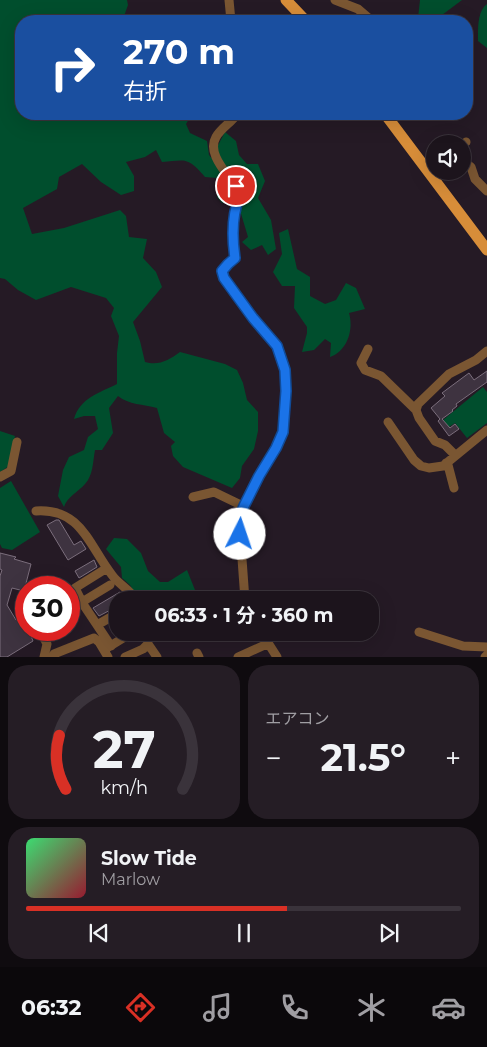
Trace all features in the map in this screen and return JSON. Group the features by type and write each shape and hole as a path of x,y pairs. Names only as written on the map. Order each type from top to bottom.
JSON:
{"main road":[{"path":"286,0 300,15"},
{"path":"390,120 426,162"},
{"path":"439,180 487,250"}],"street":[{"path":"229,0 231,15"},
{"path":"335,0 358,10 364,15"},
{"path":"232,120 217,136 213,144 213,154 236,186 240,195 235,207 233,244 235,258 222,271 224,278 253,318 277,346 285,370 286,391 283,432 239,518 244,591"},
{"path":"471,167 475,179 487,191"},
{"path":"368,349 361,363 365,370 381,376 416,410 419,418 435,441 445,445 455,455"},
{"path":"416,410 418,404 448,374 476,360 487,350"},
{"path":"388,422 414,460 422,466 436,468 446,463 487,430"},
{"path":"0,477 11,471 17,442"},
{"path":"446,463 454,488"},
{"path":"193,497 214,492 244,506"},
{"path":"36,511 50,510 72,521 85,532 112,576 131,591"},
{"path":"80,585 108,568"},
{"path":"82,602 110,585"},
{"path":"80,600 97,625 108,651"},
{"path":"97,625 109,618"},
{"path":"419,632 462,646 487,647"},
{"path":"53,657 54,654 94,638 108,651"},
{"path":"108,651 121,641"},
{"path":"148,641 157,657"},
{"path":"266,641 277,657"},
{"path":"125,657 143,649 148,644"},
{"path":"238,657 267,644"}],"green space":[{"path":"0,0 127,0 128,5 124,15 15,15 15,120 188,120 186,124 190,133 207,141 209,155 223,171 237,197 235,202 222,203 217,197 217,178 205,177 186,161 162,162 156,150 145,157 126,162 134,176 134,191 121,195 101,182 82,164 59,177 57,189 23,208 32,234 64,228 120,210 126,216 129,237 147,239 143,258 156,272 162,287 133,322 145,362 164,362 180,352 225,364 237,370 243,383 247,400 258,412 258,431 254,449 242,466 240,478 232,488 183,467 173,456 171,446 175,442 164,433 157,408 131,403 118,396 109,408 113,433 102,450 95,450 88,481 70,497 64,507 58,496 63,470 69,457 84,450 88,437 98,429 95,416 84,416 74,419 77,412 85,401 117,384 119,336 111,316 114,308 106,298 71,287 36,300 18,290 5,279 0,278"},
{"path":"420,0 462,0 442,15 418,15"},
{"path":"487,4 487,48 478,41 478,26 481,11"},
{"path":"225,132 236,141 239,155 247,164 258,164 265,181 258,198 271,220 276,249 268,255 262,245 251,250 242,242 248,237 239,207 243,196 217,154 217,147"},
{"path":"288,229 297,269 310,277 310,296 325,304 336,300 346,283 356,288 365,309 349,313 351,326 348,339 341,350 330,357 331,343 325,339 314,350 302,352 307,327 294,308 295,286 282,286 273,272 282,254 279,233"},
{"path":"483,387 487,392 487,423 467,438 455,423 449,427 443,420"},
{"path":"0,431 15,436 9,466 0,472"},
{"path":"11,481 40,532 12,550 2,548 0,544 0,488"},
{"path":"114,538 127,539 141,553 148,571 160,582 168,582 187,570 196,591 134,591 122,578 121,567 106,549"}],"building":[{"path":"487,371 487,382 456,404 457,406 453,411 442,419 450,428 455,424 459,429 449,436 438,421 440,419 431,408 445,396 442,393 469,373 474,380"},
{"path":"59,520 74,545 81,541 86,549 68,560 47,525"},
{"path":"0,553 16,557 14,559 31,564 28,576 15,576 15,589 12,588 7,605 15,618 15,641 33,641 7,657 0,657 0,576 2,570 0,569"},
{"path":"94,560 97,567 80,577 75,571"},
{"path":"109,599 109,611 99,616 93,608"}],"route":[{"path":"236,186 240,195 235,207 233,244 235,258 222,271 224,278 253,318 277,346 285,370 286,391 283,432 244,506 239,518 240,534"}]}
